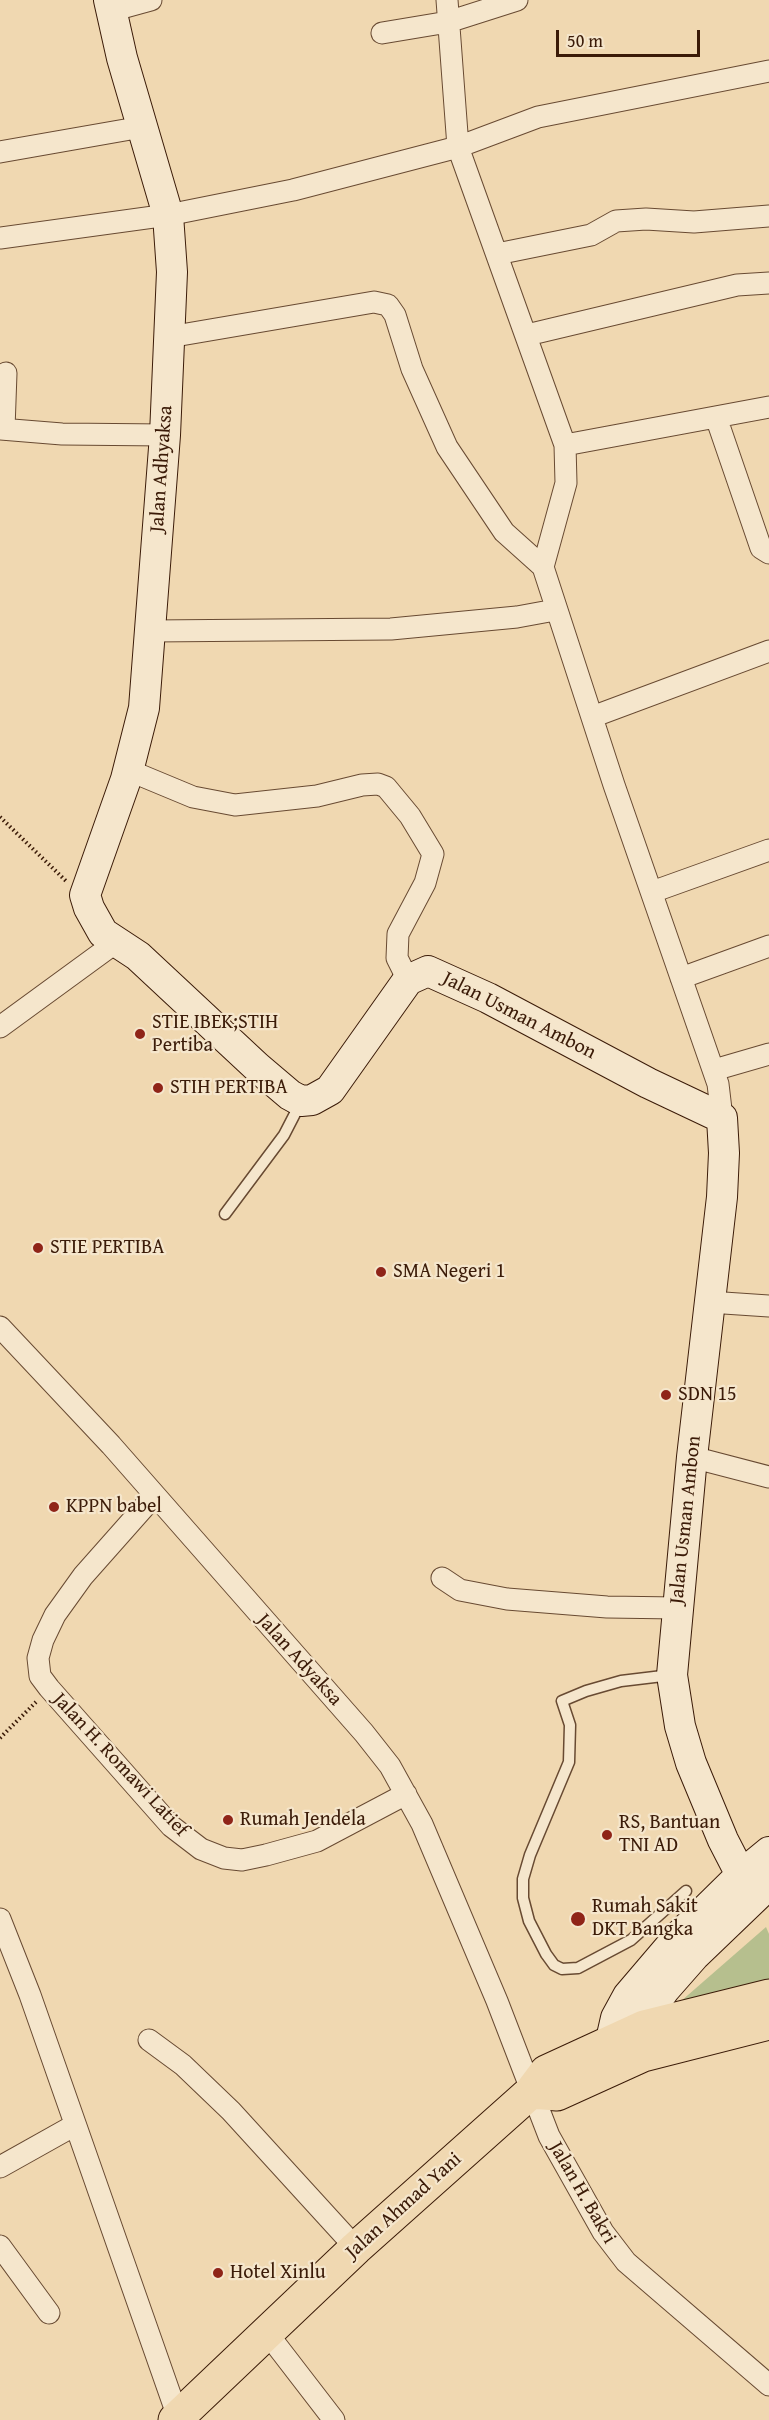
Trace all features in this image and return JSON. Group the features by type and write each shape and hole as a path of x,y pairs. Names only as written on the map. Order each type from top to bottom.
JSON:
{"main road":[{"name":"Jalan Ahmad Yani","path":"177,2419 356,2248 531,2092 546,2072 611,2054 769,1996"},
{"name":"Jalan Ahmad Yani","path":"643,2041 769,2023"}],"street":[{"path":"110,5 151,0"},
{"path":"169,337 374,302 388,305 395,315 430,414 447,447 490,515 504,532 543,567 566,483 565,445 458,147 447,0"},
{"path":"382,33 448,22 518,0"},
{"name":"Jalan Adhyaksa","path":"85,895 128,770 144,708 165,435 172,272 168,215 110,5"},
{"path":"0,238 168,215 293,190 458,147 538,117 769,71"},
{"path":"0,152 142,127"},
{"path":"497,254 591,235 616,221 646,219 694,222 769,216"},
{"path":"527,335 737,285 769,283"},
{"path":"6,373 2,429 62,434 165,435"},
{"path":"565,445 769,407"},
{"path":"716,417 761,548 769,553"},
{"name":"Jalan Usman Ambon","path":"543,567 555,610 575,662 714,1070 721,1100 724,1153 722,1197 692,1456 672,1675 680,1726 691,1763 723,1840 741,1875"},
{"path":"151,631 391,629 517,617 555,610"},
{"path":"592,717 769,651"},
{"path":"85,895 88,908 109,938 138,956 257,1066 290,1095 301,1101 312,1100 330,1090 408,980 397,958 398,934 425,883 433,854 410,816 386,787 362,785 317,796 235,805 193,797 128,770"},
{"path":"652,892 769,850"},
{"path":"0,1027 109,938"},
{"path":"681,978 769,946"},
{"name":"Jalan Usman Ambon","path":"408,980 428,971 441,975 722,1118"},
{"path":"714,1070 769,1054"},
{"path":"709,1302 769,1306"},
{"name":"Jalan Adyaksa","path":"4,1337 80,1411 153,1497 364,1733 390,1766 422,1824 469,1933 513,2046"},
{"path":"692,1456 769,1477"},
{"name":"Jalan H. Romawi Latief","path":"153,1497 83,1576 54,1615 38,1658 40,1676 49,1688 171,1826 201,1849 224,1858 242,1860 317,1841 406,1794"},
{"path":"442,1578 460,1590 507,1599 607,1607 677,1608"},
{"path":"611,2054 616,2018 671,1925 769,1852"},
{"path":"643,2041 652,2007 665,1989 694,1956 769,1884"},
{"path":"0,1919 30,1995 177,2419"},
{"path":"149,2040 183,2066 231,2111 356,2248"},
{"name":"Jalan H. Bakri","path":"513,2046 549,2136 611,2245 634,2269 769,2385"},
{"path":"0,2168 75,2125"},
{"path":"0,2246 50,2313"},
{"path":"267,2333 334,2420"}],"lane":[{"path":"225,1214 284,1135 301,1101"},
{"path":"672,1675 621,1682 586,1691 562,1701 570,1725 569,1762 523,1879 523,1898 529,1921 546,1954 554,1965 562,1969 578,1968 631,1940 671,1925 686,1891"}],"path":[{"path":"0,817 42,859 85,895"},
{"path":"0,1738 49,1688"}],"green space":[{"path":"766,1927 769,1934 769,1985 680,2002"}],"place":[{"name":"STIE IBEK;STIH Pertiba","path":"140,1034"},
{"name":"STIH PERTIBA","path":"158,1088"},
{"name":"STIE PERTIBA","path":"38,1248"},
{"name":"SMA Negeri 1","path":"381,1272"},
{"name":"SDN 15","path":"666,1395"},
{"name":"KPPN babel","path":"54,1507"},
{"name":"Rumah Jendela","path":"228,1820"},
{"name":"RS, Bantuan TNI AD","path":"607,1835"},
{"name":"Rumah Sakit DKT Bangka","path":"578,1919"},
{"name":"Hotel Xinlu","path":"218,2273"}]}
